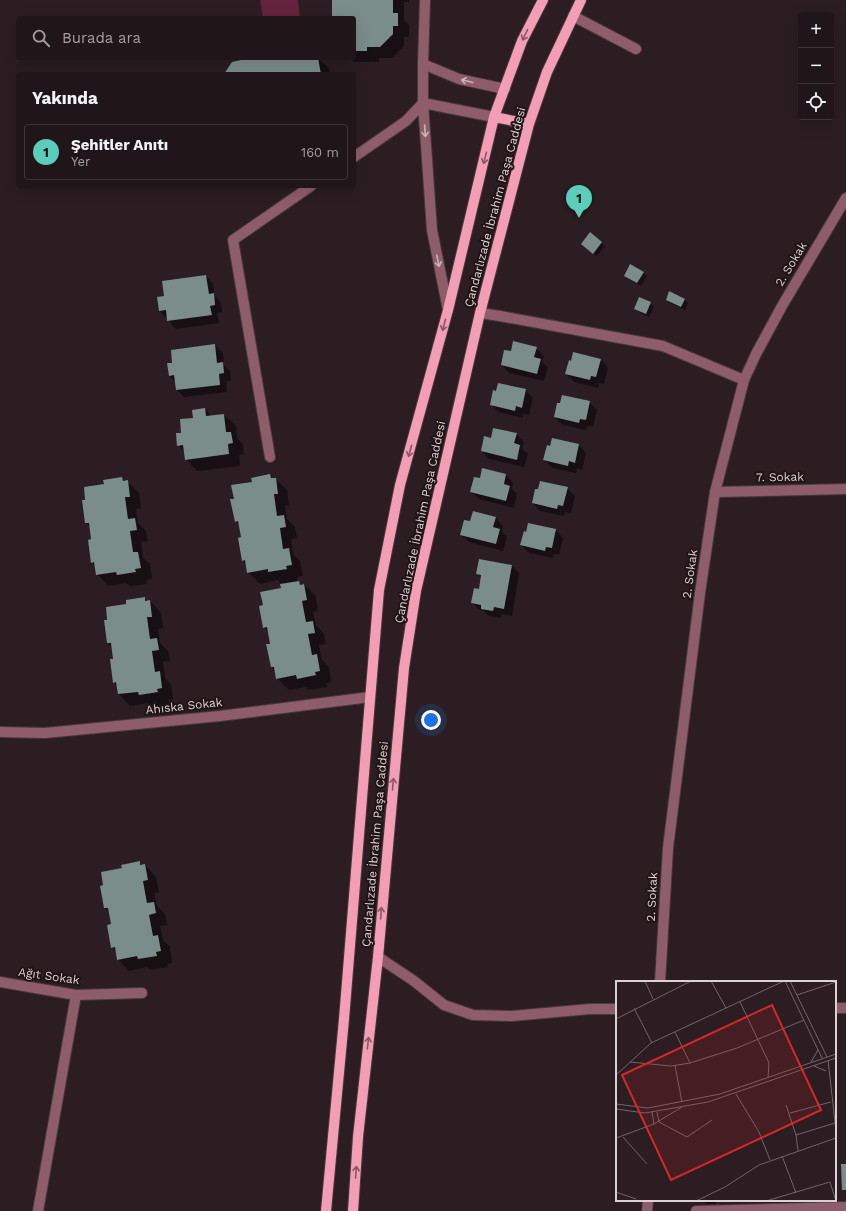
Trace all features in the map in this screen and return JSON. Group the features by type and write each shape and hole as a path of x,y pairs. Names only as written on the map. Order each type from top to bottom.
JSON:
{"main road":[{"name":"Çandarlızade İbrahim Paşa Caddesi","path":"326,1211 344,1019 379,590 400,484 448,310 494,117 522,41 543,0"},
{"name":"Çandarlızade İbrahim Paşa Caddesi","path":"353,1211 358,1137 378,957 404,668 416,591 480,313 529,124 547,72 581,0"},
{"path":"494,117 529,124"}],"street":[{"path":"425,0 422,64 423,103 432,230 448,310"},
{"path":"573,16 636,49"},
{"path":"422,64 459,79 505,90"},
{"path":"423,103 494,117"},
{"path":"356,155 406,121 423,103"},
{"path":"270,457 233,240 308,188"},
{"name":"2. Sokak","path":"660,981 668,848 700,593 715,492 744,380 756,354 782,306 846,198"},
{"path":"480,313 663,346 744,380"},
{"name":"7. Sokak","path":"715,492 846,489"},
{"name":"Ahıska Sokak","path":"0,732 45,733 220,716 370,697"},
{"path":"378,957 414,981 444,1005 473,1015 512,1016 590,1009 616,1009"},
{"name":"Ağıt Sokak","path":"0,982 76,995 142,993"},
{"path":"38,1211 76,995"},
{"path":"696,1211 846,1207"}],"shaded area":[{"path":"260,0 298,0 300,16 263,16"}],"building":[{"path":"332,0 393,0 393,13 398,13 398,26 393,26 393,34 380,47 367,47 367,51 356,51 356,16 332,16"},
{"path":"241,60 318,60 321,72 225,72 232,62"},
{"path":"590,232 602,242 593,254 581,244"},
{"path":"630,264 644,272 637,283 624,276"},
{"path":"206,275 209,294 214,293 215,305 210,306 212,315 167,321 166,310 159,311 157,297 164,296 162,281"},
{"path":"669,291 685,299 681,307 666,300"},
{"path":"639,297 651,302 646,314 634,309"},
{"path":"513,341 537,347 534,357 541,359 537,374 501,365 504,350 511,351"},
{"path":"215,344 217,363 223,362 224,373 219,374 220,385 176,390 174,375 169,376 167,363 172,363 171,350"},
{"path":"573,352 601,359 596,377 591,376 590,380 565,374"},
{"path":"498,383 526,389 522,408 516,406 515,411 490,405 493,390 496,391"},
{"path":"562,395 590,401 586,420 580,419 579,423 554,417 557,403 560,403"},
{"path":"205,408 206,416 224,414 226,432 231,432 233,443 228,444 229,454 185,460 183,445 177,446 176,433 181,433 180,419 193,418 192,410"},
{"path":"493,428 517,433 514,443 520,445 517,460 481,451 484,436 491,438"},
{"path":"552,438 579,444 575,463 569,461 568,466 543,460 547,445 550,446"},
{"path":"482,468 506,474 504,484 510,486 506,501 470,492 474,477 480,478"},
{"path":"270,474 271,478 276,478 278,494 274,494 277,516 284,515 286,527 280,528 283,549 289,548 292,565 286,566 287,569 268,572 268,569 247,573 245,560 242,561 238,538 241,537 238,521 235,522 230,499 234,499 231,485 252,482 251,478"},
{"path":"122,477 123,481 128,480 130,497 125,497 128,519 135,518 137,530 130,531 133,552 138,552 141,568 135,569 136,572 117,575 116,572 96,575 94,562 91,563 88,540 91,539 89,523 85,523 82,500 85,500 84,487 104,484 103,480"},
{"path":"540,481 568,487 563,506 558,505 557,509 532,503 535,489 538,489"},
{"path":"473,511 496,517 493,527 500,529 496,544 460,535 464,520 470,521"},
{"path":"528,523 556,529 552,548 546,547 545,551 520,545"},
{"path":"479,559 512,565 504,609 494,607 493,611 481,609 481,605 471,603 474,588 479,589 481,575 476,574"},
{"path":"299,581 300,585 304,584 307,600 302,601 306,622 313,621 315,633 308,634 312,655 317,654 320,671 315,672 316,675 297,679 296,675 276,679 274,667 271,667 266,644 270,644 267,627 263,628 259,606 263,605 260,592 281,588 280,584"},
{"path":"145,597 145,601 150,600 152,617 147,617 150,639 157,638 159,650 152,651 155,672 160,671 162,688 157,689 158,692 139,695 138,692 118,694 116,682 113,683 110,659 113,659 111,643 107,643 104,620 107,620 106,607 126,604 126,600"},
{"path":"140,861 140,865 145,864 148,880 143,881 147,903 154,902 156,913 149,915 153,936 158,935 161,951 156,952 157,956 138,959 137,956 117,960 115,947 111,948 107,925 111,924 108,908 104,908 100,886 103,885 101,872 122,868 121,865"},
{"path":"841,1164 846,1164 846,1190 842,1190"}],"place":[{"name":"Şehitler Anıtı","path":"579,218"}]}
